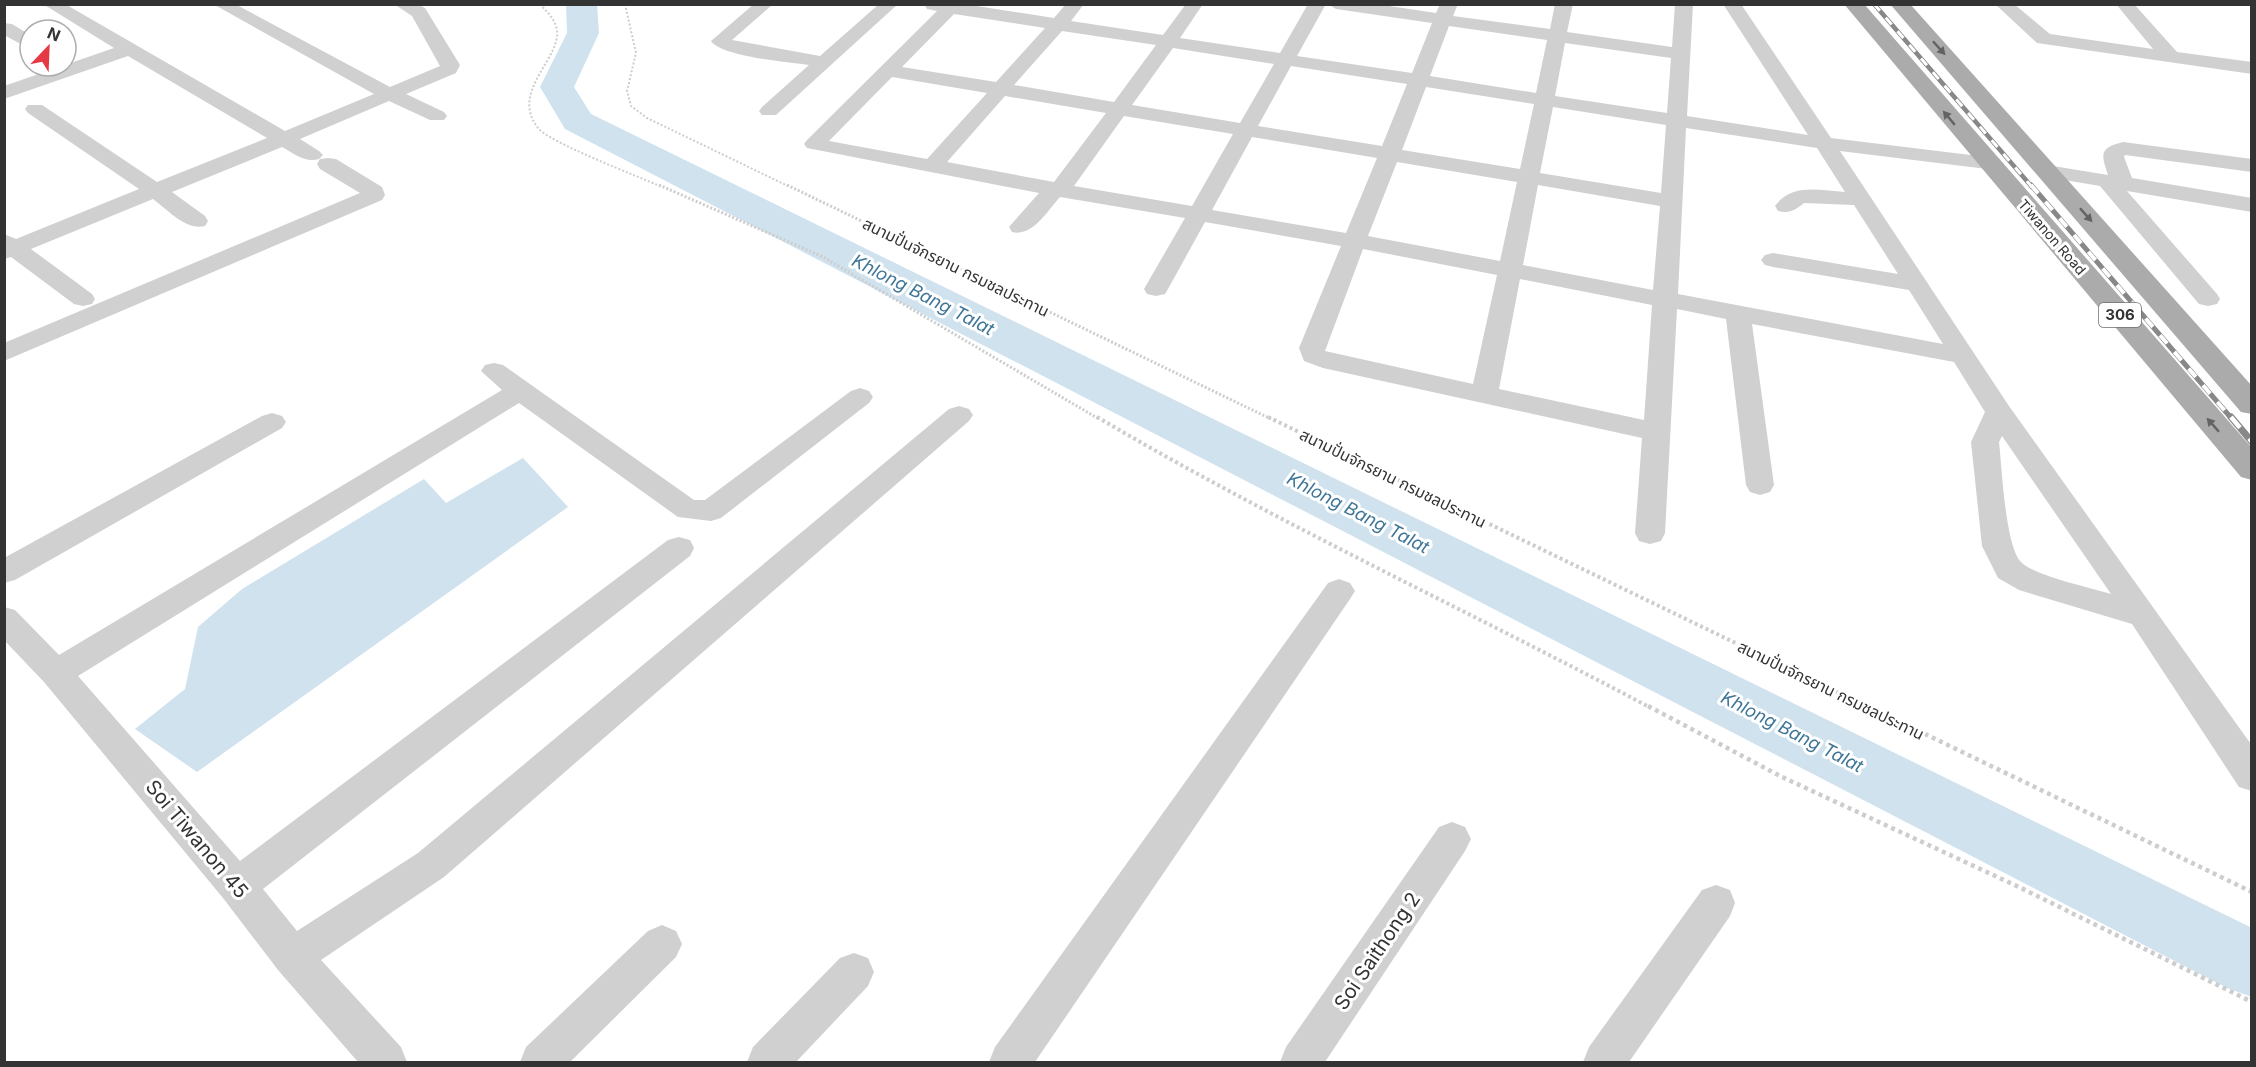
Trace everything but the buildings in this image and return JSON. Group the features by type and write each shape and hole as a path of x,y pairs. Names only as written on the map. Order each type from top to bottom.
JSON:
{"main road":[{"name":"Tiwanon Road","path":"1853,4 1987,163 2252,469"},
{"name":"306","path":"1899,4 2252,405"},
{"path":"1987,163 2047,171"}],"street":[{"path":"4,353 374,195 374,192 320,159 51,4"},
{"path":"221,4 391,95 437,116"},
{"path":"8,247 156,191 450,69 450,65 419,12 402,4"},
{"path":"765,4 720,41 730,46 824,62"},
{"path":"769,111 890,4"},
{"path":"927,4 952,6 1168,42 1420,79 1822,143 1987,163"},
{"path":"932,166 1076,4"},
{"path":"1020,227 1058,190 1195,4"},
{"path":"1156,289 1317,4"},
{"path":"1336,4 1446,12 1557,37 1681,54"},
{"path":"1484,396 1564,4"},
{"path":"1650,533 1684,4"},
{"path":"1732,4 1822,143 1862,199 1999,412 2143,615 2252,776"},
{"path":"2003,4 2044,39 2252,68"},
{"path":"2124,4 2170,57"},
{"path":"952,6 814,144 1058,190 1355,241 1964,356"},
{"path":"1446,12 1312,348 1313,355 1323,360 1656,432"},
{"path":"78,65 128,50"},
{"path":"887,69 1671,201"},
{"path":"4,93 42,78"},
{"path":"34,109 197,221"},
{"path":"2208,299 2116,184 2112,157 2115,151 2123,148 2252,166"},
{"path":"2047,171 2252,205"},
{"path":"1786,206 1799,196 1862,199"},
{"path":"8,247 82,299"},
{"path":"1773,260 1917,284"},
{"path":"1738,313 1760,485"},
{"path":"494,371 688,510 700,512 711,511 860,397"},
{"path":"56,673 520,391"},
{"path":"1999,412 1985,442 1998,546 2009,570 2030,582 2143,615"},
{"path":"292,957 431,865 959,415"},
{"path":"4,572 272,422"},
{"path":"237,886 679,548"},
{"path":"1010,1062 1339,591"},
{"name":"Soi Tiwanon 45","path":"8,631 56,673 237,886 292,957 386,1062"},
{"name":"Soi Saithong 2","path":"1301,1062 1452,839"},
{"path":"1604,1062 1716,903"},
{"path":"541,1062 662,944"},
{"path":"768,1062 854,972"}],"path":[{"path":"540,4 553,19 557,29 556,39 554,49 539,73 529,108 538,129 557,141 823,257 1146,446 1313,534 1567,663 1782,777 2019,887 2252,1002"},
{"name":"สนามปั่นจักรยาน กรมชลประทาน","path":"625,4 636,53 627,92 631,106 647,118 2252,892"}],"water":[{"path":"523,458 568,507 197,772 135,729 185,689 198,627 242,589 424,479 446,503"}],"waterway":[{"name":"Khlong Bang Talat","path":"581,4 583,33 557,87 578,121 2252,964"}],"railway":[{"path":"1874,4 2032,187"},
{"path":"2031,185 2232,419"},
{"path":"2231,417 2252,442"}]}
